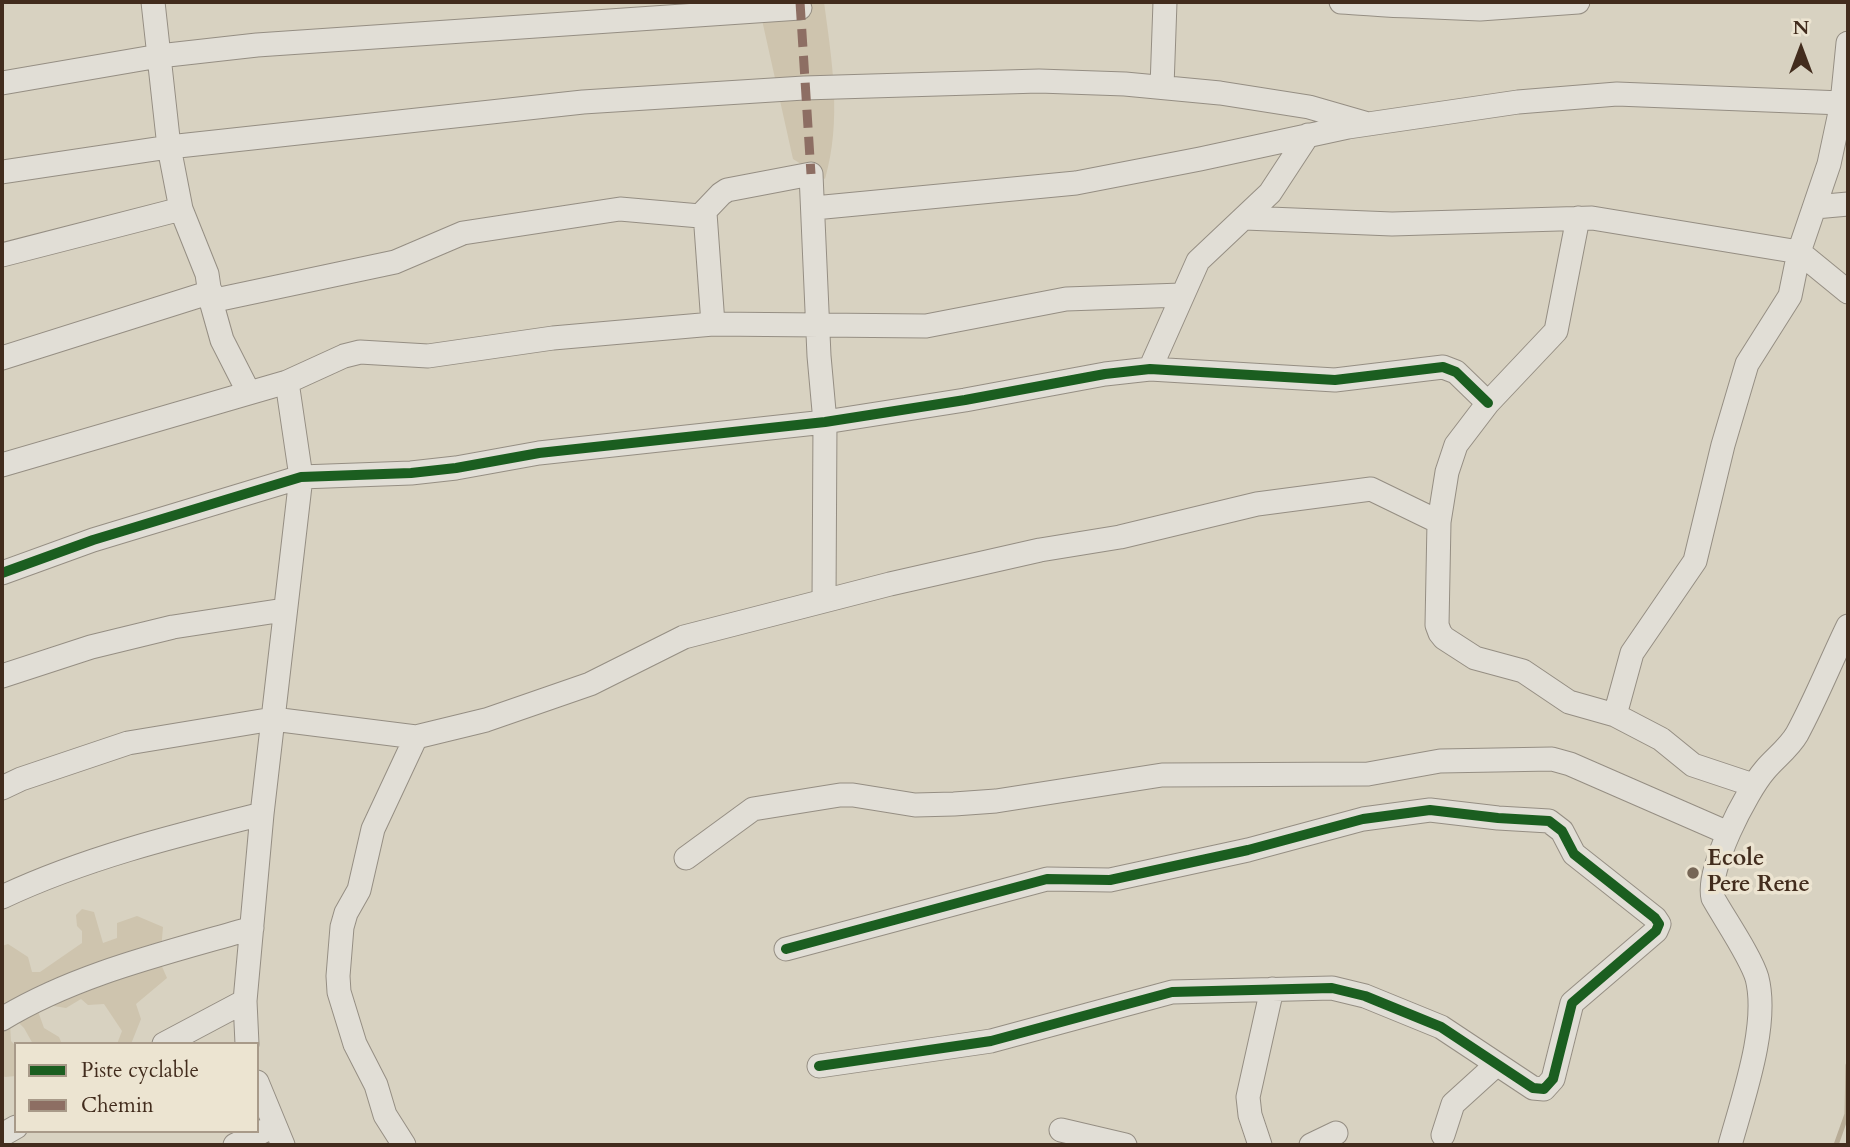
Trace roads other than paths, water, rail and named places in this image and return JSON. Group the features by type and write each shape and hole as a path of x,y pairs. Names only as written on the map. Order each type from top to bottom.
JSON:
{"street":[{"path":"153,2 169,147 181,209 202,260 222,340 249,393"},
{"path":"1162,88 1165,2"},
{"path":"1341,2 1480,9 1578,2"},
{"path":"2,83 159,56 257,45 800,8"},
{"path":"1615,715 1632,653 1695,561 1723,445 1747,364 1790,296 1799,252 1829,164 1842,103 1848,43"},
{"path":"2,172 169,147 583,102 804,88 1039,81 1162,88 1220,93 1309,107 1368,124"},
{"path":"814,208 1076,183 1308,135 1491,105 1612,94 1842,103"},
{"path":"1150,369 1198,261 1276,187 1308,135"},
{"path":"2,358 211,296 395,262 463,233 620,209 699,216 727,190 811,174 825,422 824,600"},
{"path":"1815,207 1848,204"},
{"path":"2,255 181,209"},
{"path":"705,213 713,324"},
{"path":"1245,218 1392,224 1592,218 1799,252 1848,292"},
{"path":"1578,218 1556,331 1488,403 1456,444 1447,472 1439,522 1437,625 1440,634 1475,658 1524,671 1569,702 1615,715 1666,742 1693,765 1753,785"},
{"path":"2,465 287,382 353,353 428,356 553,338 713,324 926,326 1066,299 1182,295"},
{"path":"2,573 93,540 301,477 445,470 539,453 825,422 1105,374 1150,369 1335,380 1443,367 1456,372 1488,403"},
{"path":"247,1042 245,1001 251,928 284,610 301,477 287,382"},
{"path":"2,788 128,743 274,719 416,737 486,720 590,684 684,637 824,600 1040,550 1120,537 1257,505 1362,488 1377,490 1439,522"},
{"path":"2,676 91,647 173,627 284,610"},
{"path":"1730,1145 1749,1076 1761,1004 1756,976 1710,888 1728,833 1753,785 1796,736 1848,626"},
{"path":"404,1145 385,1115 376,1085 355,1044 339,992 338,976 342,927 346,913 359,890 373,828 416,737"},
{"path":"686,858 753,808 840,795 915,805 954,804 1009,800 1153,776 1368,774 1440,761 1562,761 1728,833"},
{"path":"786,949 1047,879 1060,877 1110,880 1248,850 1363,819 1430,810 1549,821 1562,831 1574,854 1655,918 1658,924 1656,931 1572,1003 1553,1079 1544,1088 1533,1088 1441,1027 1365,996 1332,988 1165,993 991,1041 819,1066"},
{"path":"2,897 139,845 262,814"},
{"path":"2,1019 33,1000 96,976 251,928"},
{"path":"1260,1145 1250,1115 1248,1097 1272,989"},
{"path":"168,1042 245,1001"},
{"path":"1443,1135 1453,1104 1496,1065"},
{"path":"235,1145 279,1136 259,1087"},
{"path":"1061,1130 1125,1145"},
{"path":"1311,1145 1336,1133"}],"waterway":[{"path":"1836,1145 1847,1114 1848,1065"}],"place":[{"name":"Ecole Pere Rene","path":"1693,873"}]}
